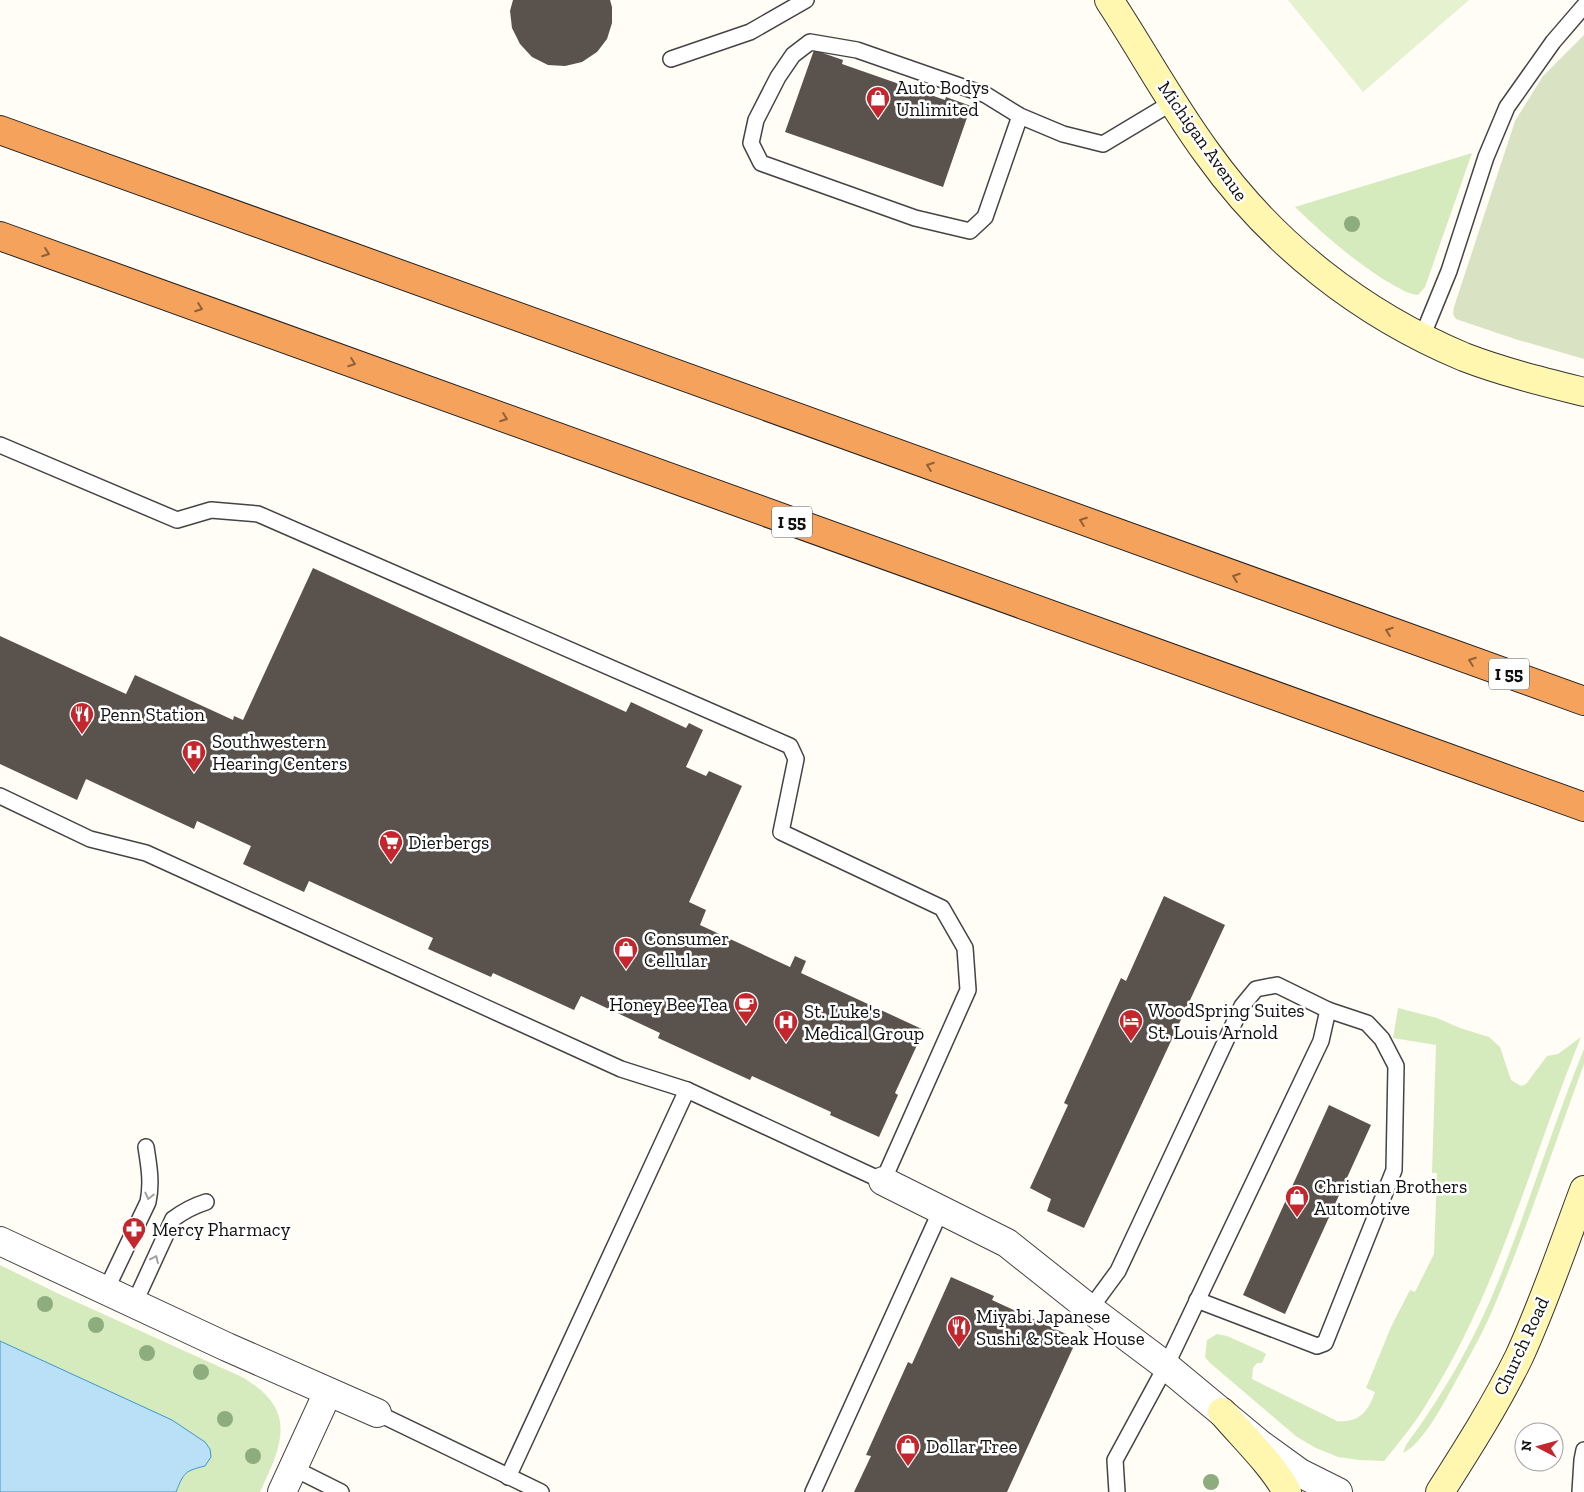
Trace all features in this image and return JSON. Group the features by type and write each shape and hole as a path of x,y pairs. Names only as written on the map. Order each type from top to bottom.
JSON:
{"highway":[{"name":"I 55","path":"0,130 1584,701"},
{"name":"I 55","path":"0,236 1584,807"}],"street":[{"name":"Michigan Avenue","path":"1108,0 1206,153 1236,192 1265,224 1323,275 1350,296 1387,319 1464,357 1505,372 1584,392"},
{"path":"883,1181 1007,1243 1166,1366 1260,1444 1300,1472 1338,1492"},
{"name":"Church Road","path":"1440,1492 1481,1428 1518,1357 1548,1288 1584,1190"},
{"path":"0,1241 134,1304 377,1413"},
{"path":"288,1480 328,1392"},
{"path":"1222,1412 1263,1459 1287,1492"}],"lane":[{"path":"671,59 750,32 806,0"},
{"path":"1422,337 1449,271 1486,157 1507,107 1553,42 1584,6"},
{"path":"1020,116 986,217 970,231 915,218 761,163 751,143 756,120 778,77 793,55 810,42 857,50 986,95 1020,116 1063,134 1103,144 1173,102"},
{"path":"0,445 177,520 211,510 258,514 790,746 796,759 781,832 942,908 965,948 968,990 883,1181 687,1090 621,1069 146,853 90,838 0,796"},
{"path":"1090,1309 1118,1271 1242,1006 1256,989 1277,985 1328,1010 1367,1024 1382,1039 1396,1066 1394,1170 1325,1343 1317,1346 1197,1300"},
{"path":"1117,1492 1116,1460 1166,1366 1321,1041 1328,1010"},
{"path":"508,1477 687,1090"},
{"path":"106,1290 148,1202 151,1188 146,1147"},
{"path":"134,1304 173,1219 188,1208 206,1202"},
{"path":"812,1492 941,1210"},
{"path":"377,1413 541,1492"},
{"path":"1580,1492 1584,1450"},
{"path":"288,1480 341,1492"}],"green space":[{"path":"1288,0 1469,0 1363,92"},
{"path":"1584,35 1584,359 1456,319 1453,314 1515,121 1543,76"},
{"path":"1472,153 1425,287 1418,295 1411,294 1393,285 1354,259 1295,207"},
{"path":"1398,1008 1437,1018 1489,1037 1500,1047 1511,1080 1521,1086 1526,1084 1547,1056 1558,1054 1581,1037 1494,1270 1452,1360 1407,1433 1384,1461 1360,1460 1338,1457 1316,1448 1297,1437 1205,1357 1207,1340 1217,1334 1227,1336 1266,1354 1262,1363 1257,1363 1253,1368 1252,1379 1337,1421 1357,1418 1362,1415 1369,1405 1375,1392 1366,1388 1391,1327 1410,1290 1415,1292 1434,1254 1437,1173 1432,1173 1436,1045 1393,1038"},
{"path":"1584,1049 1584,1064 1540,1187 1488,1319 1473,1350 1424,1434 1403,1453 1406,1445 1452,1376 1490,1301 1515,1239"},
{"path":"0,1265 59,1294 242,1377 260,1389 272,1402 278,1415 281,1429 275,1458 260,1492 0,1492"}],"water":[{"path":"0,1341 172,1420 205,1442 210,1449 211,1457 205,1466 193,1469 183,1476 176,1492 0,1492"}],"building":[{"path":"513,0 610,0 612,23 607,39 597,52 582,62 565,66 548,65 532,57 520,44 512,28 510,11"},
{"name":"Auto Bodys Unlimited","path":"814,50 843,60 842,64 945,100 946,97 971,106 943,187 785,132"},
{"path":"313,568 626,712 631,702 686,728 689,723 703,730 686,767 706,776 709,771 742,786 689,902 706,910 700,925 790,967 795,956 806,961 801,973 924,1030 895,1093 898,1095 879,1137 830,1115 831,1112 752,1076 750,1080 658,1038 660,1033 581,996 574,1010 493,973 491,977 428,949 433,938 309,881 304,892 243,864 251,846 197,821 194,829 86,779 77,800 0,764 0,636 126,694 135,675 233,720 234,716 243,720"},
{"name":"WoodSpring Suites St. Louis Arnold","path":"1164,896 1225,925 1084,1228 1047,1211 1051,1199 1030,1188 1068,1105 1064,1103 1121,978 1126,981"},
{"path":"1329,1105 1371,1125 1285,1314 1243,1295"},
{"path":"951,1277 994,1296 992,1300 1077,1339 1007,1492 854,1492 871,1456 866,1455 908,1362 912,1364"}],"place":[{"name":"Auto Bodys Unlimited","path":"878,119"},
{"name":"Penn Station","path":"82,735"},
{"name":"Southwestern Hearing Centers","path":"194,773"},
{"name":"Dierbergs","path":"391,863"},
{"name":"Consumer Cellular","path":"626,970"},
{"name":"Honey Bee Tea","path":"746,1025"},
{"name":"WoodSpring Suites St. Louis Arnold","path":"1131,1042"},
{"name":"St. Luke's Medical Group","path":"786,1043"},
{"name":"Christian Brothers Automotive","path":"1297,1218"},
{"name":"Mercy Pharmacy","path":"134,1250"},
{"name":"Miyabi Japanese Sushi & Steak House","path":"959,1348"},
{"name":"Dollar Tree","path":"908,1467"}]}
